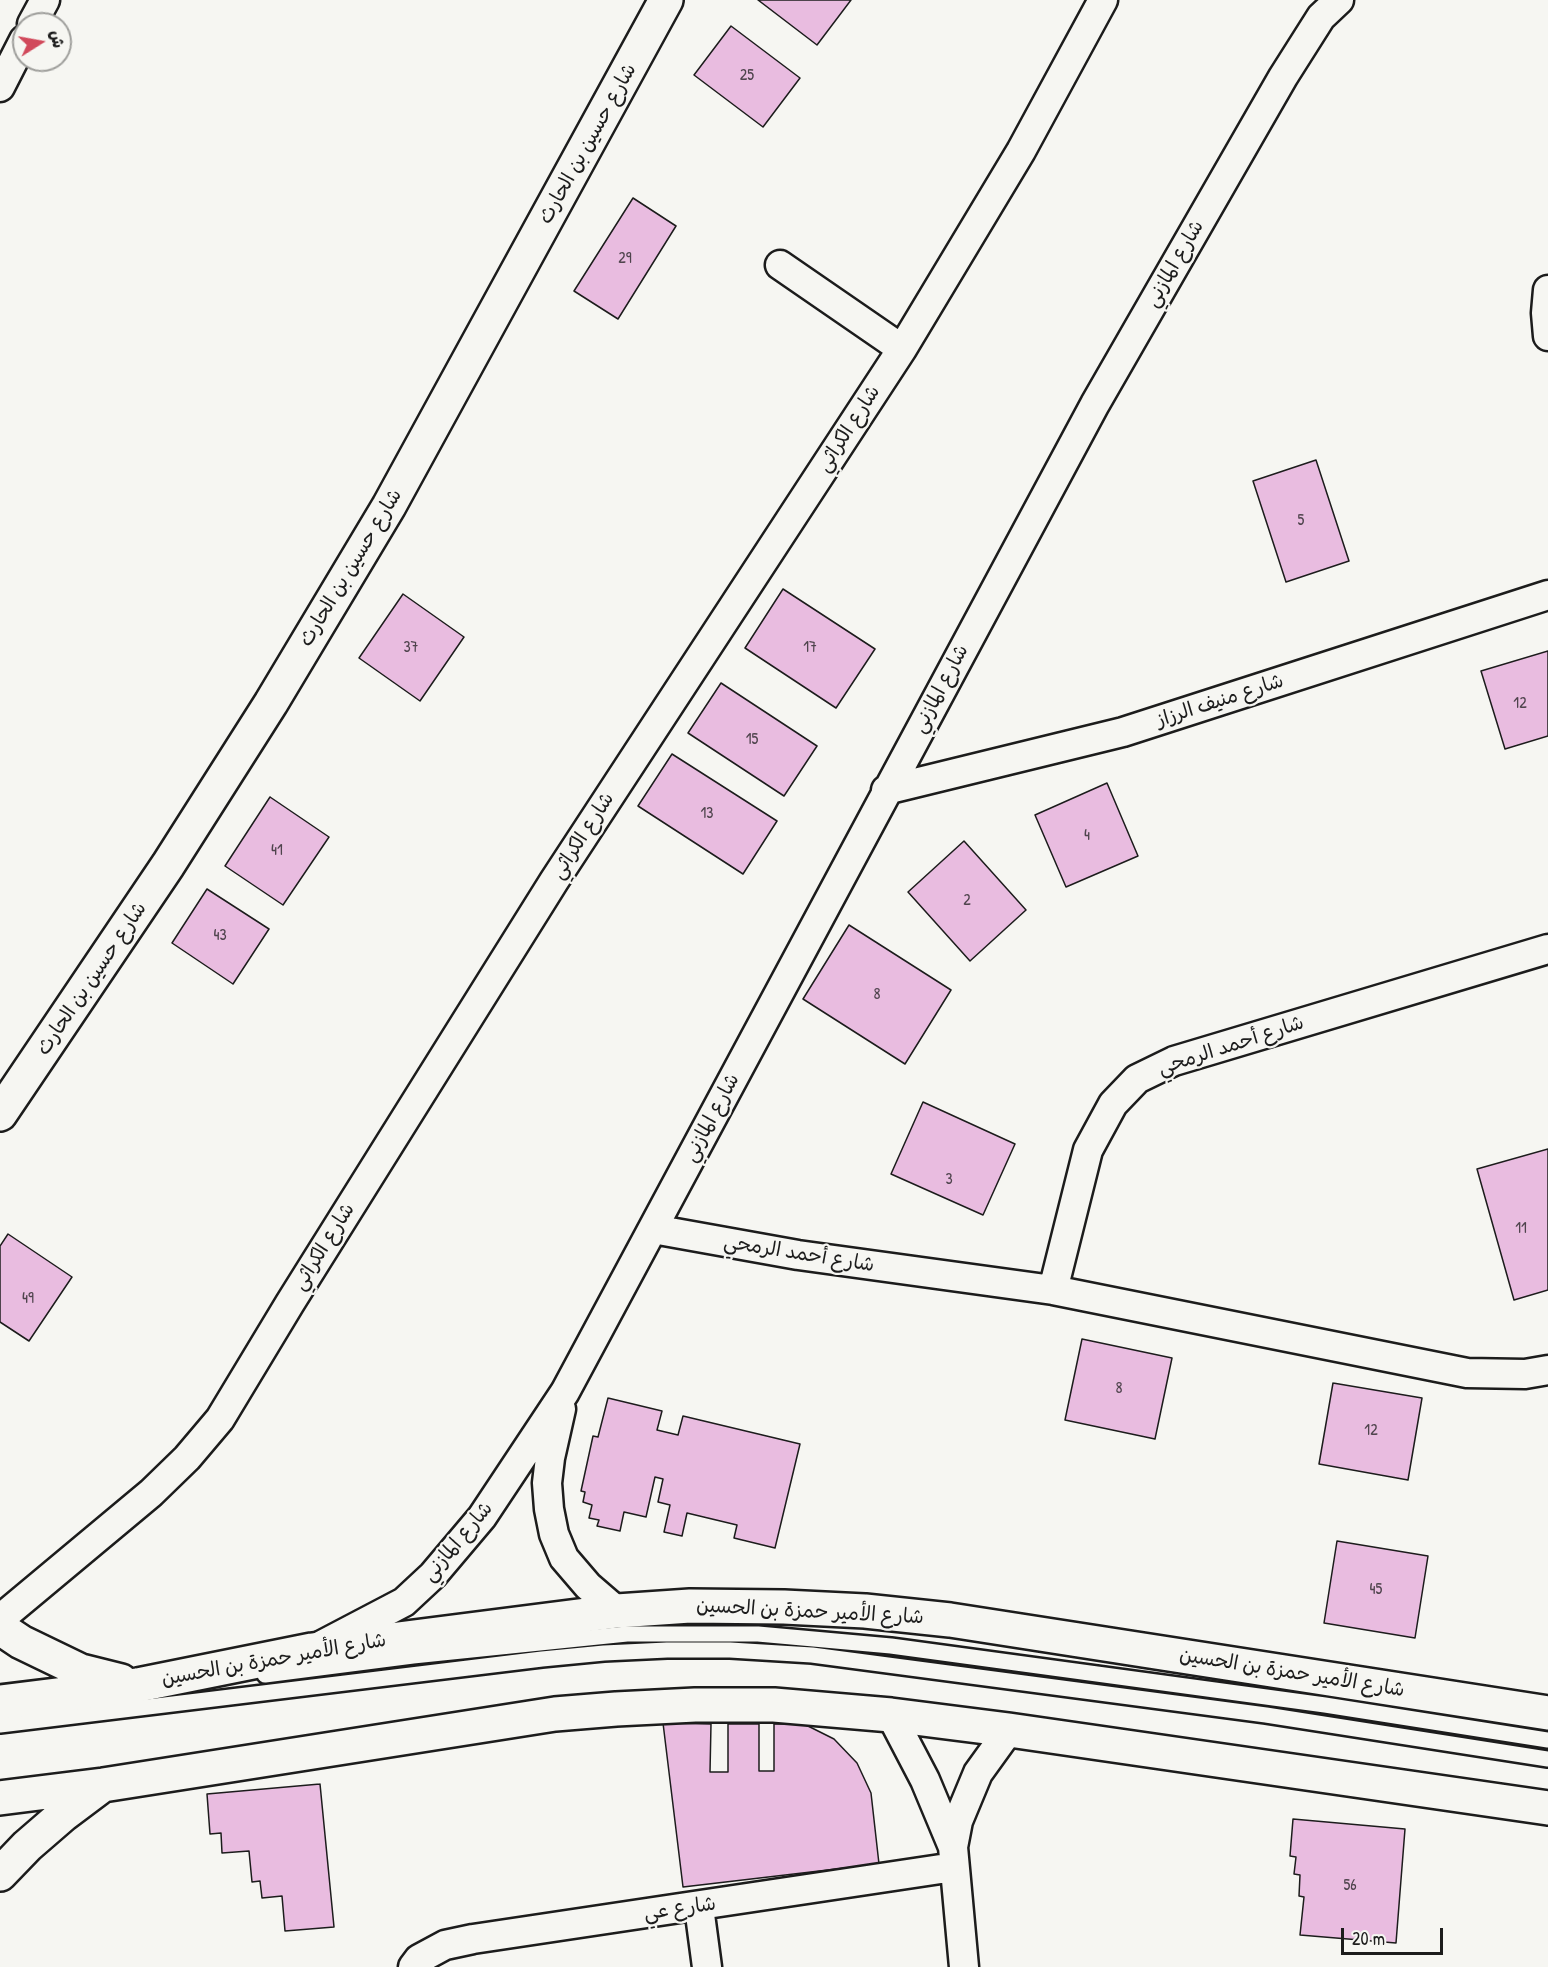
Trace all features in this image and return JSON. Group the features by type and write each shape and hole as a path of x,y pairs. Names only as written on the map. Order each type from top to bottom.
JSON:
{"main road":[{"name":"شارع حسين بن الحارث","path":"0,1114 168,866 282,684 394,495 666,0"},
{"name":"شارع الأمير حمزة بن الحسين","path":"0,1702 138,1685 312,1650 617,1611 690,1606 865,1611 950,1620 1548,1713"},
{"path":"0,1628 21,1642 81,1671 138,1685"},
{"path":"0,1798 103,1785 494,1722 596,1710 695,1705 774,1706 891,1715 1548,1808"},
{"path":"0,1874 27,1846 64,1814 103,1785"}],"street":[{"name":"شارع الكراثي","path":"0,1619 151,1493 187,1458 220,1419 296,1293 554,881 902,348 1021,151 1103,0"},
{"name":"شارع المازني","path":"312,1650 404,1602 433,1575 482,1517 565,1392 1095,404 1283,77 1321,17 1339,0"},
{"path":"0,87 12,64"},
{"path":"780,265 902,348"},
{"path":"1548,290 1546,313 1548,336"},
{"name":"شارع منيف الرزاز","path":"886,790 1123,732 1548,595"},
{"name":"شارع أحمد الرمحي","path":"1053,1290 1088,1150 1113,1104 1137,1079 1174,1060 1548,949"},
{"name":"شارع أحمد الرمحي","path":"652,1229 798,1255 1053,1290 1467,1373 1525,1374 1548,1370"},
{"name":"شارع المازني","path":"565,1392 550,1458 547,1483 554,1534 564,1558 588,1586 617,1611"},
{"path":"891,1715 925,1780 953,1857"},
{"path":"964,1967 953,1857 958,1821 978,1773 1009,1730"},
{"name":"شارع عي","path":"413,1967 419,1959 445,1945 464,1941 699,1907 953,1857"},
{"path":"699,1907 707,1967"}],"lane":[{"path":"0,1708 437,1653 627,1634 704,1633 814,1638 891,1646 1325,1706 1548,1740"},
{"path":"0,1725 542,1659 615,1652 730,1650 812,1655 1173,1702 1548,1759"}],"building":[{"path":"758,0 851,0 817,45"},
{"path":"731,26 800,78 763,127 694,75"},
{"path":"633,198 676,226 618,319 574,291"},
{"path":"1316,460 1349,561 1286,582 1253,481"},
{"path":"783,589 875,649 836,708 745,648"},
{"path":"403,594 464,637 420,701 359,658"},
{"path":"1548,651 1548,736 1505,749 1481,671"},
{"path":"721,683 817,746 784,796 688,733"},
{"path":"672,754 777,821 743,874 638,806"},
{"path":"1107,783 1138,856 1066,887 1035,815"},
{"path":"270,797 329,837 283,905 225,866"},
{"path":"964,841 1026,910 970,961 908,892"},
{"path":"207,889 269,929 233,984 172,943"},
{"path":"849,925 951,990 905,1064 803,999"},
{"path":"923,1102 1015,1144 983,1215 891,1174"},
{"path":"1548,1149 1548,1290 1514,1300 1477,1169"},
{"path":"8,1234 72,1277 29,1341 0,1322 0,1246"},
{"path":"1082,1339 1172,1358 1155,1439 1065,1420"},
{"path":"1333,1383 1422,1398 1408,1480 1319,1464"},
{"path":"608,1398 662,1411 657,1430 678,1435 683,1416 800,1444 775,1548 734,1538 737,1525 687,1513 682,1536 664,1532 670,1505 658,1502 663,1479 655,1477 646,1517 624,1512 620,1531 597,1526 599,1520 589,1518 592,1505 583,1502 585,1492 581,1491 593,1436 598,1437"},
{"path":"1337,1541 1428,1556 1415,1638 1324,1623"},
{"path":"663,1723 711,1724 710,1772 728,1772 728,1724 759,1724 759,1771 774,1771 774,1724 804,1724 834,1739 857,1763 871,1793 879,1864 683,1887"},
{"path":"320,1784 334,1927 285,1931 282,1896 262,1898 260,1881 252,1882 249,1851 222,1853 221,1833 210,1834 207,1794"},
{"path":"1293,1819 1405,1829 1396,1943 1300,1935 1304,1897 1299,1896 1300,1875 1294,1874 1296,1857 1290,1856"}]}
